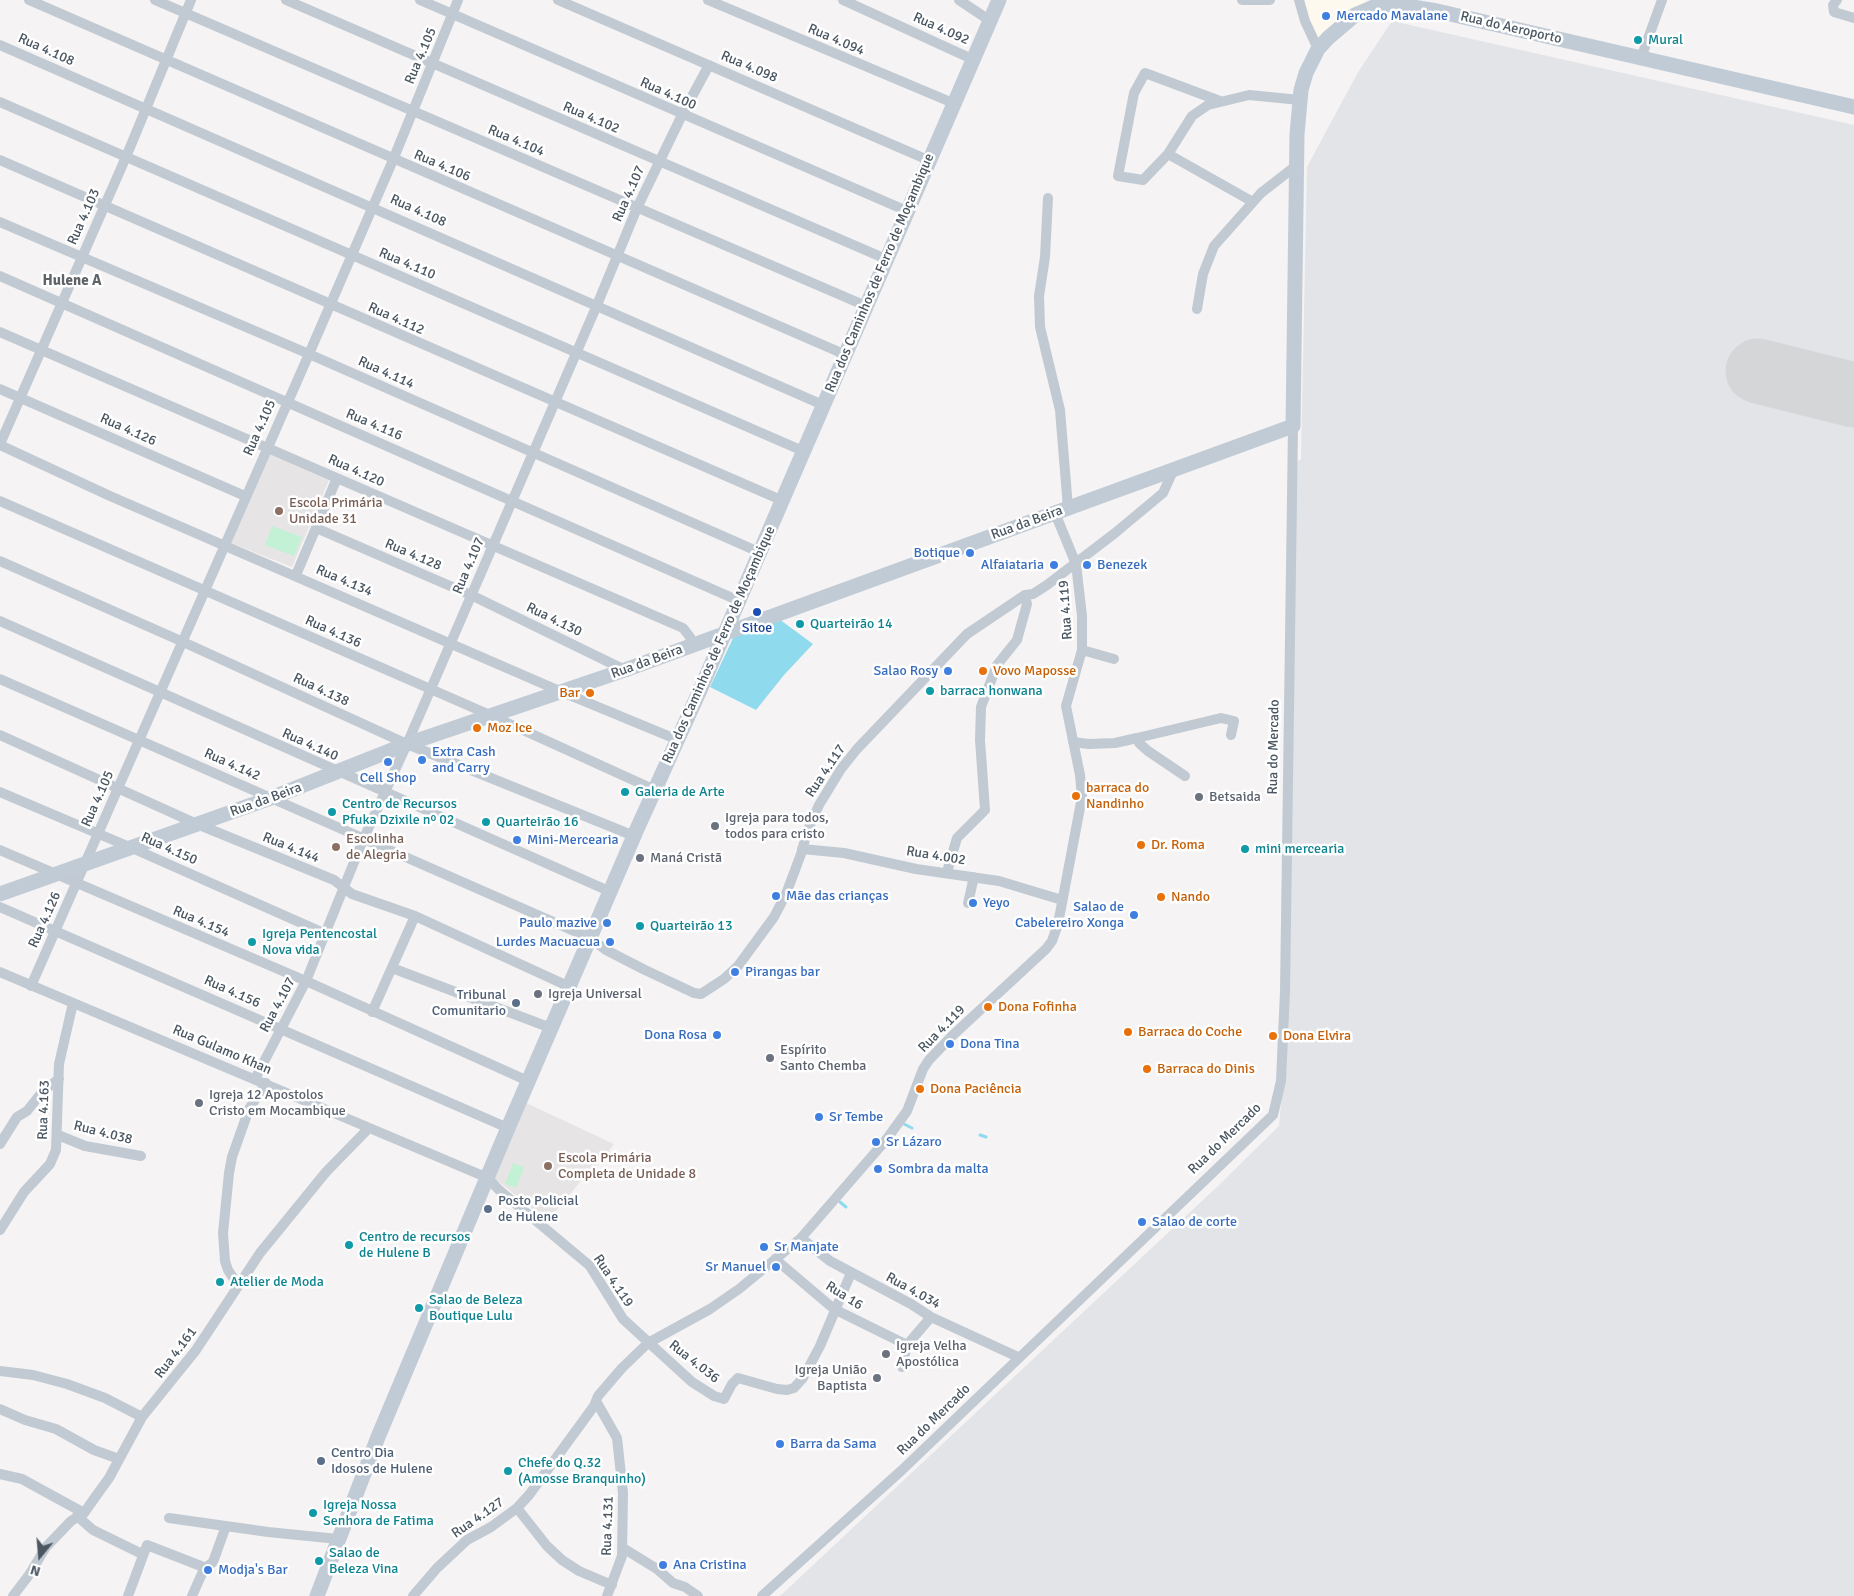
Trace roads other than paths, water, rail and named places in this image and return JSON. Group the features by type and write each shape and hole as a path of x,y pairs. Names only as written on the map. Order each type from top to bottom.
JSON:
{"main road":[{"name":"Rua dos Caminhos de Ferro de Moçambique","path":"318,1596 338,1539 420,1333 634,836 678,740 846,355 972,58 999,0"},
{"name":"Rua do Aeroporto","path":"1292,426 1300,100 1306,73 1318,49 1355,15 1375,3 1437,11 1854,107"},
{"name":"Rua da Beira","path":"0,894 339,773 408,744 625,670 1292,426"}],"street":[{"name":"Rua 4.106","path":"29,0 393,160 846,355"},
{"name":"Rua 4.104","path":"155,0 866,306"},
{"name":"Rua 4.103","path":"0,444 126,157 191,0"},
{"name":"Rua 4.102","path":"286,0 886,259"},
{"name":"Rua 4.100","path":"420,0 682,115 907,210"},
{"name":"Rua 4.105","path":"84,865 393,160 454,15 458,0"},
{"name":"Rua 4.098","path":"558,0 928,160"},
{"name":"Rua 4.094","path":"708,0 953,104"},
{"name":"Rua 4.092","path":"843,0 972,58"},
{"path":"959,0 989,20"},
{"path":"1242,0 1270,0"},
{"path":"1299,0 1305,21 1318,49"},
{"path":"1641,58 1662,0"},
{"path":"1837,0 1833,6 1834,12 1854,18"},
{"name":"Rua 4.108","path":"0,45 823,404"},
{"name":"Rua 4.107","path":"255,1079 306,981 363,840 408,744 618,257 637,208 682,115 710,65"},
{"path":"1220,102 1145,72 1134,93 1118,176 1142,180 1168,154 1192,116 1208,105 1249,95 1300,100"},
{"name":"Rua 4.110","path":"0,102 803,451"},
{"path":"1168,154 1253,202"},
{"name":"Rua 4.112","path":"0,160 554,403 782,500"},
{"path":"1197,309 1199,289 1212,250 1270,184 1297,165"},
{"name":"Rua 4.119","path":"488,1178 498,1189 590,1266 623,1319 648,1343 710,1309 801,1238 886,1140 907,1111 923,1069 929,1060 952,1036 1046,949 1055,933 1082,797 1080,775 1066,706 1082,650 1082,616 1076,564 1061,510 1060,410 1040,327 1039,296 1045,257 1048,198"},
{"name":"Rua 4.114","path":"0,222 308,354 759,552"},
{"name":"Rua 4.116","path":"0,276 738,600"},
{"name":"Rua 4.120","path":"0,332 492,547 683,628 693,645"},
{"name":"Rua 4.126","path":"0,389 245,496"},
{"name":"Rua do Mercado","path":"762,1596 902,1470 1260,1125 1271,1118 1275,1109 1282,1065 1285,991 1292,426"},
{"name":"Rua 4.134","path":"0,444 110,496 451,642 562,692 678,740"},
{"name":"Rua 4.117","path":"590,938 614,954 694,994 707,992 738,966 774,918 819,805 841,769 857,749 967,634 1025,595 1040,589 1076,564 1163,493 1173,471"},
{"path":"296,575 337,478"},
{"name":"Rua 4.136","path":"0,501 490,715 655,790"},
{"name":"Rua 4.128","path":"316,528 471,595"},
{"name":"Rua 4.138","path":"0,561 408,744 634,836"},
{"name":"Rua 4.130","path":"471,595 625,670"},
{"path":"947,872 957,838 985,810 986,797 980,740 982,707 997,666 1017,640 1027,604 1025,595"},
{"name":"Rua 4.140","path":"0,621 339,773 440,814 611,892"},
{"path":"1082,650 1114,659"},
{"name":"Rua 4.142","path":"0,679 140,739 363,840 590,938"},
{"path":"1073,742 1106,743 1160,735 1199,722 1221,718 1234,721 1231,735"},
{"name":"Rua 4.144","path":"0,735 197,824 334,880 352,894 415,916 570,987"},
{"path":"1137,738 1139,743 1148,751 1185,776"},
{"name":"Rua 4.150","path":"0,792 326,934"},
{"name":"Rua 4.002","path":"802,849 844,853 918,870 947,872 999,881 1062,900"},
{"name":"Rua 4.154","path":"0,850 306,981 528,1081"},
{"name":"Rua 4.126","path":"31,986 84,865"},
{"path":"968,903 974,877"},
{"name":"Rua 4.156","path":"0,907 508,1128"},
{"path":"372,1012 415,916"},
{"path":"392,968 551,1028"},
{"name":"Rua Gulamo Khan","path":"0,972 488,1178"},
{"name":"Rua 4.163","path":"0,1230 24,1192 50,1164 56,1150 59,1064 73,1003"},
{"path":"0,1144 17,1117 26,1111 43,1091 59,1079"},
{"path":"238,1285 228,1270 225,1261 223,1233 229,1173 232,1157 250,1109 266,1083"},
{"name":"Rua 4.161","path":"13,1596 29,1575 46,1547 80,1514 109,1478 142,1417 196,1350 260,1253 309,1191 368,1128"},
{"name":"Rua 4.038","path":"58,1135 85,1146 141,1156"},
{"name":"Rua 4.034","path":"801,1238 830,1261 911,1304 931,1317 1018,1357"},
{"name":"Rua 16","path":"774,1259 834,1309 907,1345"},
{"path":"834,1309 851,1273"},
{"name":"Rua 4.036","path":"648,1343 692,1382 703,1390 724,1399 732,1384 738,1378 787,1390 794,1388 803,1378 820,1346 834,1309"},
{"path":"902,1367 907,1345 931,1317"},
{"name":"Rua 4.127","path":"413,1596 437,1568 467,1540 491,1527 517,1508 541,1479 596,1401 622,1368 648,1343"},
{"path":"0,1371 33,1375 67,1384 105,1398 142,1417"},
{"name":"Rua 4.131","path":"596,1401 618,1445 623,1492 623,1548 619,1567 608,1596"},
{"path":"0,1409 24,1420 56,1429 94,1450 119,1459"},
{"path":"0,1474 22,1479 80,1514 93,1530 142,1554"},
{"path":"517,1508 546,1546 562,1560 579,1571 612,1585"},
{"path":"170,1518 338,1539"},
{"path":"192,1596 206,1568 212,1562 226,1526"},
{"path":"128,1596 145,1546 148,1545 206,1568"},
{"path":"623,1548 658,1569 673,1583 685,1587 698,1596"}],"water":[{"path":"779,619 813,644 784,675 756,710 710,687 735,634"}],"waterway":[{"path":"902,1123 912,1128"},
{"path":"980,1135 986,1137"},
{"path":"840,1202 846,1207"}],"place":[{"name":"Mercado Mavalane","path":"1326,16"},
{"name":"Mural","path":"1638,40"},
{"name":"Escola Primária Unidade 31","path":"279,511"},
{"name":"Botique","path":"970,553"},
{"name":"Alfaiataria","path":"1054,565"},
{"name":"Benezek","path":"1087,565"},
{"name":"Sitoe","path":"757,612"},
{"name":"Quarteirão 14","path":"800,624"},
{"name":"Salao Rosy","path":"948,671"},
{"name":"Vovo Maposse","path":"983,671"},
{"name":"barraca honwana","path":"930,691"},
{"name":"Bar","path":"590,693"},
{"name":"Moz Ice","path":"477,728"},
{"name":"Extra Cash and Carry","path":"422,760"},
{"name":"Cell Shop","path":"388,762"},
{"name":"Galeria de Arte","path":"625,792"},
{"name":"barraca do Nandinho","path":"1076,796"},
{"name":"Betsaida","path":"1199,797"},
{"name":"Centro de Recursos Pfuka Dzixile nº 02","path":"332,812"},
{"name":"Quarteirão 16","path":"486,822"},
{"name":"Igreja para todos, todos para cristo","path":"715,826"},
{"name":"Mini-Mercearia","path":"517,840"},
{"name":"Dr. Roma","path":"1141,845"},
{"name":"Escolinha de Alegria","path":"336,847"},
{"name":"mini mercearia","path":"1245,849"},
{"name":"Maná Cristã","path":"640,858"},
{"name":"Mãe das crianças","path":"776,896"},
{"name":"Nando","path":"1161,897"},
{"name":"Yeyo","path":"973,903"},
{"name":"Salao de Cabelereiro Xonga","path":"1134,915"},
{"name":"Paulo mazive","path":"607,923"},
{"name":"Quarteirão 13","path":"640,926"},
{"name":"Igreja Pentencostal Nova vida","path":"252,942"},
{"name":"Lurdes Macuacua","path":"610,942"},
{"name":"Pirangas bar","path":"735,972"},
{"name":"Igreja Universal","path":"538,994"},
{"name":"Tribunal Comunitario","path":"516,1003"},
{"name":"Dona Fofinha","path":"988,1007"},
{"name":"Barraca do Coche","path":"1128,1032"},
{"name":"Dona Rosa","path":"717,1035"},
{"name":"Dona Elvira","path":"1273,1036"},
{"name":"Dona Tina","path":"950,1044"},
{"name":"Espírito Santo Chemba","path":"770,1058"},
{"name":"Barraca do Dinis","path":"1147,1069"},
{"name":"Dona Paciência","path":"920,1089"},
{"name":"Igreja 12 Apostolos Cristo em Mocambique","path":"199,1103"},
{"name":"Sr Tembe","path":"819,1117"},
{"name":"Sr Lázaro","path":"876,1142"},
{"name":"Escola Primária Completa de Unidade 8","path":"548,1166"},
{"name":"Sombra da malta","path":"878,1169"},
{"name":"Posto Policial de Hulene","path":"488,1209"},
{"name":"Salao de corte","path":"1142,1222"},
{"name":"Centro de recursos de Hulene B","path":"349,1245"},
{"name":"Sr Manjate","path":"764,1247"},
{"name":"Sr Manuel","path":"776,1267"},
{"name":"Atelier de Moda","path":"220,1282"},
{"name":"Salao de Beleza Boutique Lulu","path":"419,1308"},
{"name":"Igreja Velha Apostólica","path":"886,1354"},
{"name":"Igreja União Baptista","path":"877,1378"},
{"name":"Barra da Sama","path":"780,1444"},
{"name":"Centro Dia Idosos de Hulene","path":"321,1461"},
{"name":"Chefe do Q.32 (Amosse Branquinho)","path":"508,1471"},
{"name":"Igreja Nossa Senhora de Fatima","path":"313,1513"},
{"name":"Salao de Beleza Vina","path":"319,1561"},
{"name":"Ana Cristina","path":"663,1565"},
{"name":"Modja's Bar","path":"208,1570"}],"district":[{"name":"Hulene A","path":"72,281"}]}
